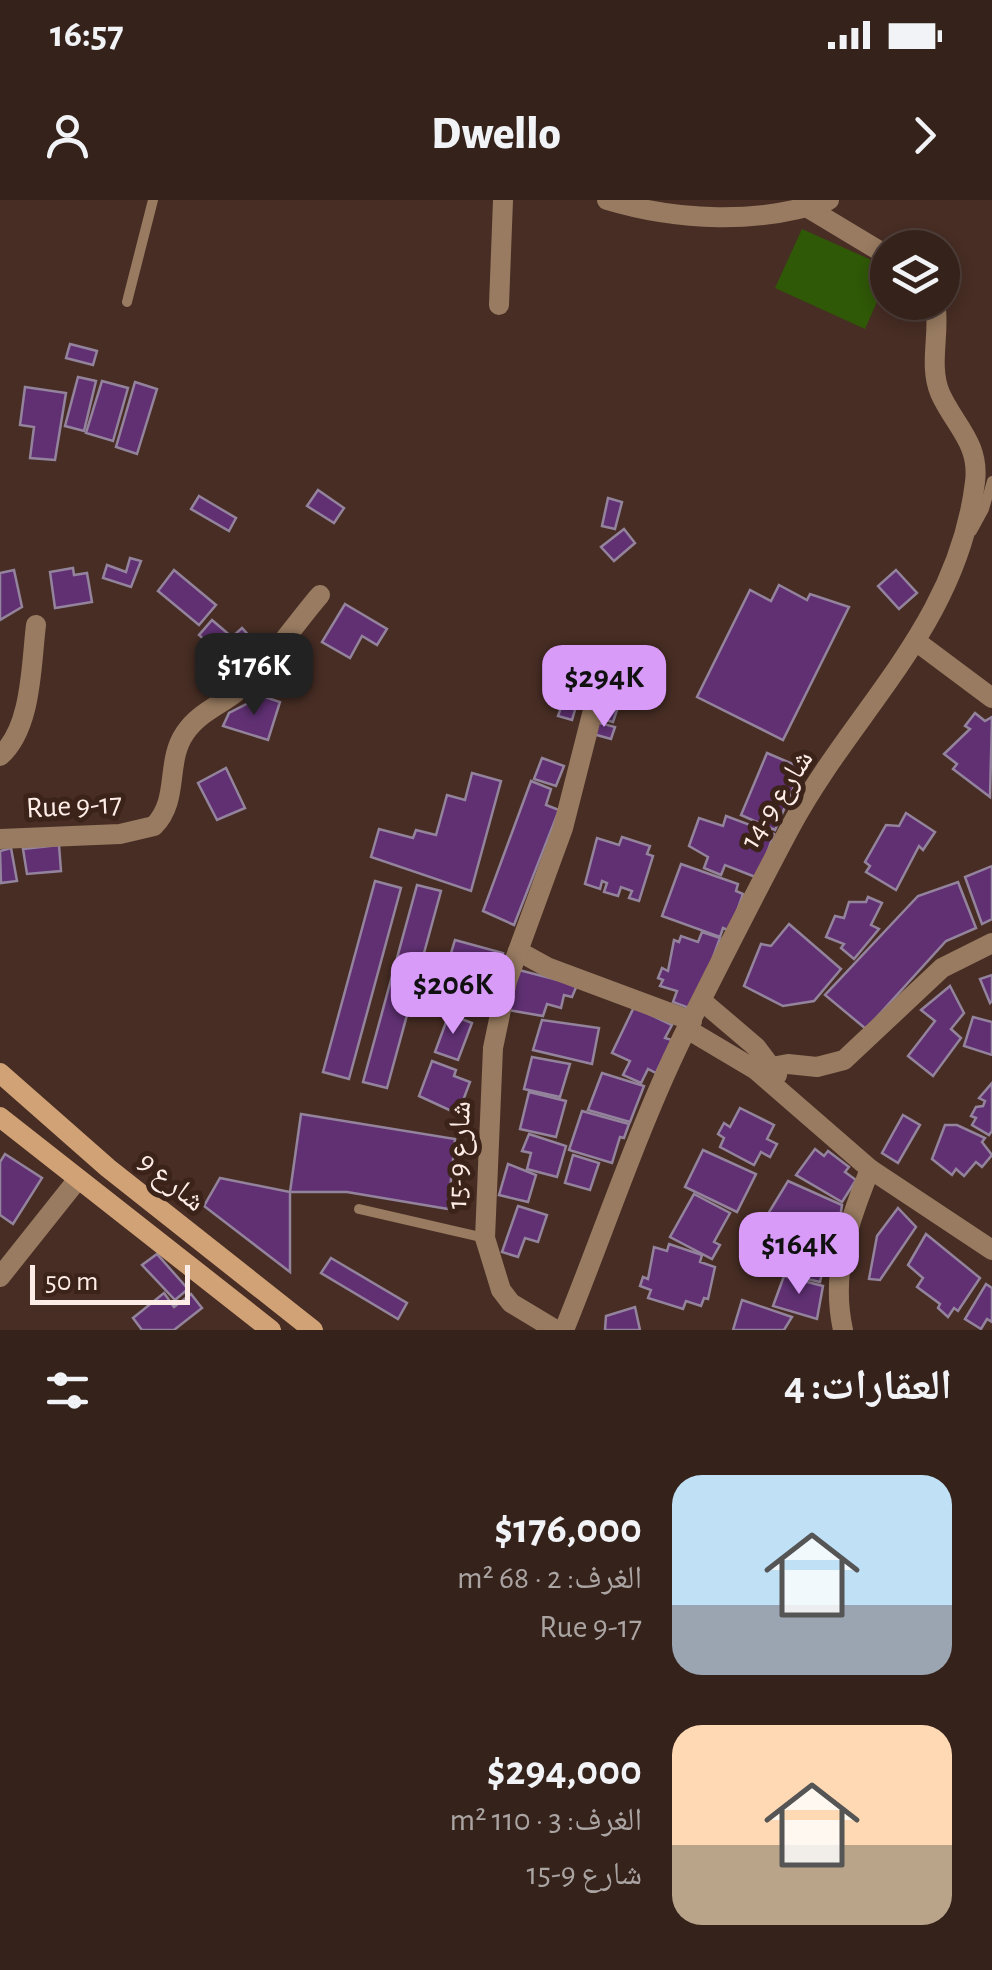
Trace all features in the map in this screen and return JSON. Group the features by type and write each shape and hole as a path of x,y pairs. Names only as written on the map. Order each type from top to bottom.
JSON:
{"main road":[{"name":"شارع 9","path":"3,1077 108,1168 312,1330"},
{"path":"0,1117 271,1330"}],"street":[{"path":"499,306 503,200"},
{"path":"607,200 668,215 705,217 808,208 829,200"},
{"path":"808,208 870,245"},
{"name":"شارع 9-14","path":"564,1330 689,1025 794,820 918,642 954,561 970,504 975,460 964,430 938,389 936,320"},
{"name":"Rue 9-17","path":"0,839 130,833 154,826 170,804 174,754 183,735 195,720 240,689 320,595"},
{"path":"0,756 20,724 36,625"},
{"path":"918,642 992,698"},
{"name":"شارع 9-15","path":"556,1330 511,1303 501,1290 484,1238 493,1048 498,1013 563,828 604,667"},
{"path":"518,951 547,968 689,1025 764,1068 818,1067 844,1060 942,968 992,943"},
{"path":"702,1001 787,1095 870,1169 992,1250"},
{"path":"843,1330 836,1279 840,1253 870,1169"},
{"path":"0,1277 78,1179"}],"lane":[{"path":"127,302 153,200"},
{"path":"954,561 984,509 992,481"},
{"path":"359,1209 484,1238"}],"green space":[{"path":"802,229 870,259 870,318 865,329 775,288"}],"building":[{"path":"70,344 97,351 93,365 66,358"},
{"path":"78,377 96,381 84,431 65,426"},
{"path":"102,381 128,388 113,441 86,433"},
{"path":"135,382 157,389 137,454 116,447"},
{"path":"25,387 66,393 55,460 30,458 34,427 20,425"},
{"path":"318,490 344,508 334,523 307,506"},
{"path":"199,496 236,518 229,531 191,509"},
{"path":"608,498 622,502 615,529 602,526"},
{"path":"624,529 635,543 614,561 601,547"},
{"path":"130,558 141,561 131,587 103,578 107,565 126,572"},
{"path":"73,568 74,575 87,573 92,602 55,608 50,572"},
{"path":"14,570 22,607 0,620 0,573"},
{"path":"174,570 216,605 199,625 158,591"},
{"path":"896,570 917,593 899,609 878,586"},
{"path":"779,585 807,600 810,594 849,607 783,740 697,697 750,590 771,601"},
{"path":"345,604 387,629 377,645 362,636 350,658 322,642"},
{"path":"212,620 232,637 242,628 253,640 245,647 253,657 240,673 199,635"},
{"path":"578,661 591,665 586,680 573,676"},
{"path":"569,682 583,687 580,699 565,694"},
{"path":"607,690 628,696 625,707 604,701"},
{"path":"262,696 280,702 268,740 223,726 229,713"},
{"path":"564,699 577,703 572,720 558,716"},
{"path":"603,706 617,710 613,722 598,718"},
{"path":"975,713 985,721 992,717 990,797 953,769 957,764 944,754 970,729 965,726"},
{"path":"596,722 615,727 611,739 593,734"},
{"path":"767,753 802,768 775,830 741,815"},
{"path":"542,758 564,766 556,786 534,779"},
{"path":"226,768 245,808 217,820 198,783"},
{"path":"472,773 501,781 471,891 371,857 379,829 413,838 416,830 436,835 447,795 465,800"},
{"path":"531,781 551,789 546,805 559,810 514,925 483,911"},
{"path":"906,813 935,832 923,850 919,846 896,890 866,872 870,866 865,862 886,825 899,826"},
{"path":"726,816 774,834 758,878 725,865 721,875 704,868 708,857 689,846 699,818 723,826"},
{"path":"622,837 650,846 647,854 653,856 639,901 629,898 632,891 621,887 618,896 604,892 607,883 602,881 600,889 585,884 597,838 619,845"},
{"path":"59,845 61,871 27,874 23,849"},
{"path":"11,848 17,881 1,883 0,851"},
{"path":"681,864 738,884 736,891 743,894 730,931 723,928 720,937 662,916"},
{"path":"992,866 992,919 982,924 965,877"},
{"path":"375,881 401,888 349,1079 323,1072"},
{"path":"958,882 976,928 946,941 866,1029 825,995 918,896"},
{"path":"417,885 441,891 387,1088 363,1082"},
{"path":"868,897 882,903 871,925 879,929 854,959 841,948 844,944 826,937 835,916 844,918 849,902 866,902"},
{"path":"789,924 841,969 814,1001 783,1006 744,986 761,944 771,946"},
{"path":"702,932 720,938 694,1010 673,1002 677,991 660,986 663,980 658,978 662,968 668,971 674,940 679,942 681,936 698,942"},
{"path":"455,940 503,953 496,977 448,963"},
{"path":"519,970 577,985 572,997 564,995 561,1008 547,1004 543,1016 508,1010"},
{"path":"992,975 992,1001 990,1003 980,979"},
{"path":"444,979 480,993 475,1009 439,995"},
{"path":"950,986 964,1013 951,1029 961,1038 933,1076 908,1056 935,1021 921,1010"},
{"path":"634,1007 672,1025 665,1038 672,1040 656,1073 648,1069 641,1083 623,1075 630,1061 612,1053"},
{"path":"449,1014 472,1023 458,1060 435,1052"},
{"path":"973,1017 992,1022 992,1055 964,1046"},
{"path":"542,1020 599,1028 592,1064 533,1050"},
{"path":"532,1057 570,1064 560,1097 524,1089"},
{"path":"432,1061 456,1070 454,1076 470,1082 458,1114 419,1096"},
{"path":"602,1073 644,1086 630,1122 588,1110"},
{"path":"992,1083 989,1135 972,1125 976,1118 971,1116 976,1107 983,1106 985,1101 979,1098"},
{"path":"529,1092 566,1101 556,1137 520,1129"},
{"path":"740,1108 774,1125 767,1139 777,1144 770,1157 761,1152 754,1165 720,1147 724,1138 718,1134 724,1123 730,1127"},
{"path":"582,1111 629,1124 624,1138 620,1137 612,1163 569,1150"},
{"path":"301,1114 455,1139 448,1209 347,1192 290,1192"},
{"path":"903,1115 920,1125 898,1163 882,1153"},
{"path":"945,1125 957,1125 985,1138 982,1142 992,1155 982,1167 976,1162 964,1176 956,1169 952,1175 932,1159"},
{"path":"529,1134 566,1146 557,1177 527,1169 531,1153 522,1151"},
{"path":"815,1149 824,1156 828,1151 849,1167 845,1172 856,1180 842,1202 796,1175"},
{"path":"703,1150 756,1174 737,1212 685,1187"},
{"path":"5,1154 42,1178 13,1224 0,1215 0,1162"},
{"path":"573,1155 599,1163 590,1190 565,1183"},
{"path":"508,1164 536,1175 528,1202 499,1195"},
{"path":"220,1178 290,1192 290,1272 204,1206"},
{"path":"788,1181 842,1205 836,1245 763,1222"},
{"path":"694,1194 730,1213 714,1242 720,1245 712,1259 670,1237"},
{"path":"518,1206 547,1215 538,1242 525,1238 518,1257 502,1252"},
{"path":"898,1208 916,1227 880,1280 869,1279 877,1236"},
{"path":"770,1229 828,1248 820,1282 756,1267"},
{"path":"926,1234 980,1278 958,1311 954,1308 948,1317 938,1308 940,1304 917,1287 923,1278 908,1265"},
{"path":"669,1244 702,1255 700,1262 715,1267 708,1299 704,1298 701,1306 686,1301 683,1309 648,1298 651,1290 640,1286 643,1277 648,1279 654,1247 667,1251"},
{"path":"157,1254 188,1289 175,1300 142,1265"},
{"path":"331,1258 407,1303 398,1319 321,1273"},
{"path":"784,1276 823,1286 817,1319 773,1306"},
{"path":"986,1284 992,1288 992,1322 987,1319 981,1329 965,1319"},
{"path":"164,1293 174,1307 191,1294 202,1308 174,1330 142,1330 133,1318"},
{"path":"742,1300 792,1317 784,1330 733,1330"},
{"path":"635,1307 640,1330 605,1330 606,1316"}]}
